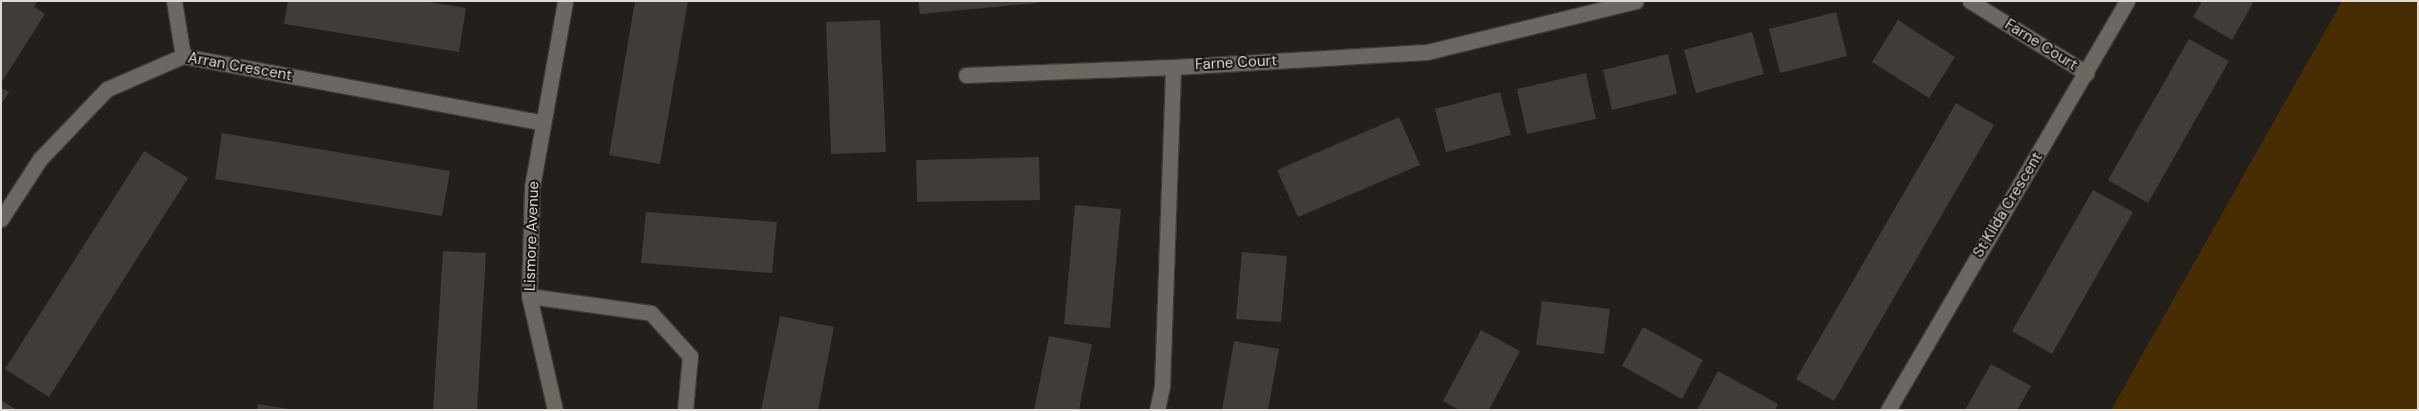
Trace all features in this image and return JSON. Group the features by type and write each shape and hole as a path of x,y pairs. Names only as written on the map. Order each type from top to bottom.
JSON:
{"street":[{"path":"174,1 183,56"},
{"name":"Lismore Avenue","path":"555,410 529,296 532,187 565,1"},
{"name":"Farne Court","path":"1157,410 1162,386 1173,67 1427,52 1636,1"},
{"name":"Farne Court","path":"1970,1 2086,73"},
{"name":"St Kilda Crescent","path":"1888,410 2127,1"},
{"name":"Arran Crescent","path":"1,219 40,159 107,89 183,56 543,123"},
{"path":"966,76 1173,67"},
{"path":"529,296 651,313 690,356 685,410"}],"shaded area":[{"path":"2342,1 2418,1 2418,410 2111,410"}],"building":[{"path":"1,1 38,1 34,7 45,14 1,83"},
{"path":"288,1 424,1 466,8 459,52 284,24"},
{"path":"635,1 688,1 660,164 609,155"},
{"path":"918,1 1038,1 1038,3 920,14"},
{"path":"2202,1 2254,1 2232,40 2193,17"},
{"path":"1836,12 1847,56 1780,73 1769,29"},
{"path":"880,20 886,152 831,154 826,22"},
{"path":"1898,20 1955,57 1929,98 1872,62"},
{"path":"1752,32 1764,74 1696,93 1684,50"},
{"path":"2189,39 2229,61 2148,203 2108,180"},
{"path":"1668,54 1677,94 1612,110 1603,70"},
{"path":"1586,73 1596,119 1527,134 1517,89"},
{"path":"1,88 9,92 1,105"},
{"path":"1500,92 1511,135 1446,152 1435,109"},
{"path":"1956,103 1994,125 1834,401 1796,379"},
{"path":"1399,117 1420,165 1298,217 1277,170"},
{"path":"222,133 450,171 442,216 215,179"},
{"path":"144,151 188,178 49,397 5,369"},
{"path":"1039,157 1040,200 917,202 916,160"},
{"path":"2093,190 2133,212 2052,354 2012,331"},
{"path":"1075,205 1121,209 1110,328 1064,324"},
{"path":"646,212 777,222 772,273 641,263"},
{"path":"443,251 486,253 477,410 433,410"},
{"path":"1242,252 1287,256 1281,322 1236,319"},
{"path":"1542,301 1610,309 1604,354 1536,345"},
{"path":"780,316 834,327 818,410 761,410"},
{"path":"1643,327 1703,360 1682,399 1622,366"},
{"path":"1481,330 1520,351 1489,410 1459,410 1443,401"},
{"path":"1049,336 1092,344 1079,410 1034,410"},
{"path":"1234,341 1279,349 1268,410 1222,410"},
{"path":"1991,364 2031,386 2017,410 1965,410"},
{"path":"1718,371 1778,404 1775,410 1697,410"},
{"path":"1,400 17,410 1,410"},
{"path":"258,404 289,409 289,410 257,410"}]}
